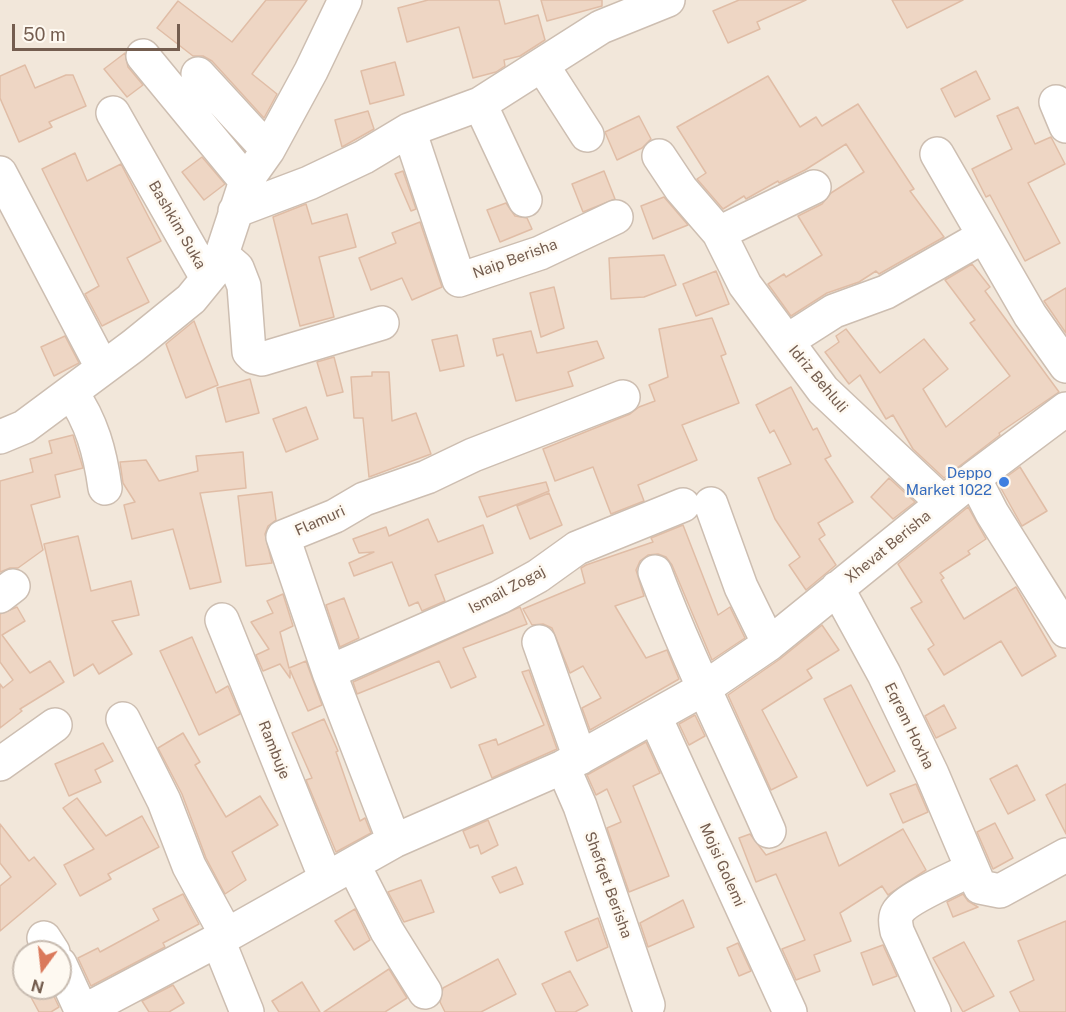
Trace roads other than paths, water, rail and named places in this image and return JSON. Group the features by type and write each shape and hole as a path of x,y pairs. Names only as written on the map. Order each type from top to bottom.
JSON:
{"street":[{"path":"214,266 240,196 312,71 345,0"},
{"path":"240,196 320,178 364,157 409,130 480,104 602,27 668,0"},
{"path":"143,56 240,196"},
{"path":"542,65 587,135"},
{"path":"198,74 268,150"},
{"path":"480,104 525,200"},
{"name":"Bashkim Suka","path":"113,113 214,266"},
{"name":"Naip Berisha","path":"409,130 459,280 540,253 616,217"},
{"path":"937,154 1030,315 1066,366"},
{"name":"Idriz Behluli","path":"659,156 681,189 719,233 745,285 839,407 943,503"},
{"path":"0,173 102,367"},
{"path":"719,233 814,187"},
{"path":"787,341 834,311 886,292 984,236"},
{"name":"Bashkim Suka","path":"214,266 237,268 244,286 249,352 254,357 262,359 286,353 382,323"},
{"name":"Bashkim Suka","path":"0,437 24,427 174,314 191,299 214,266"},
{"path":"71,392 93,429 105,488"},
{"name":"Flamuri","path":"394,841 329,672 284,537 335,516 364,499 427,477 472,455 623,397"},
{"name":"Xhevat Berisha","path":"82,1012 394,841 572,763 704,689 769,644 974,478 1066,409"},
{"path":"974,478 992,513 1066,632"},
{"name":"Ismail Zogaj","path":"329,672 500,597 538,576 577,548 697,504 769,644"},
{"path":"655,572 681,640 769,831"},
{"name":"Eqrem Hoxha","path":"837,588 884,674 932,774 980,886 1000,891 1066,855"},
{"name":"Rambuje","path":"222,620 340,872"},
{"path":"539,642 572,763"},
{"name":"Mojsi Golemi","path":"655,717 790,1012"},
{"path":"123,719 164,801 189,866 222,937 247,1012"},
{"path":"0,764 55,725"},
{"name":"Shefqet Berisha","path":"572,763 580,806 648,1005"},
{"path":"934,1012 897,931 895,918 898,910 913,900 972,869"},
{"path":"340,872 387,931 425,992"},
{"path":"72,992 82,1012"}],"place":[{"name":"Deppo Market 1022","path":"1004,482"}]}
